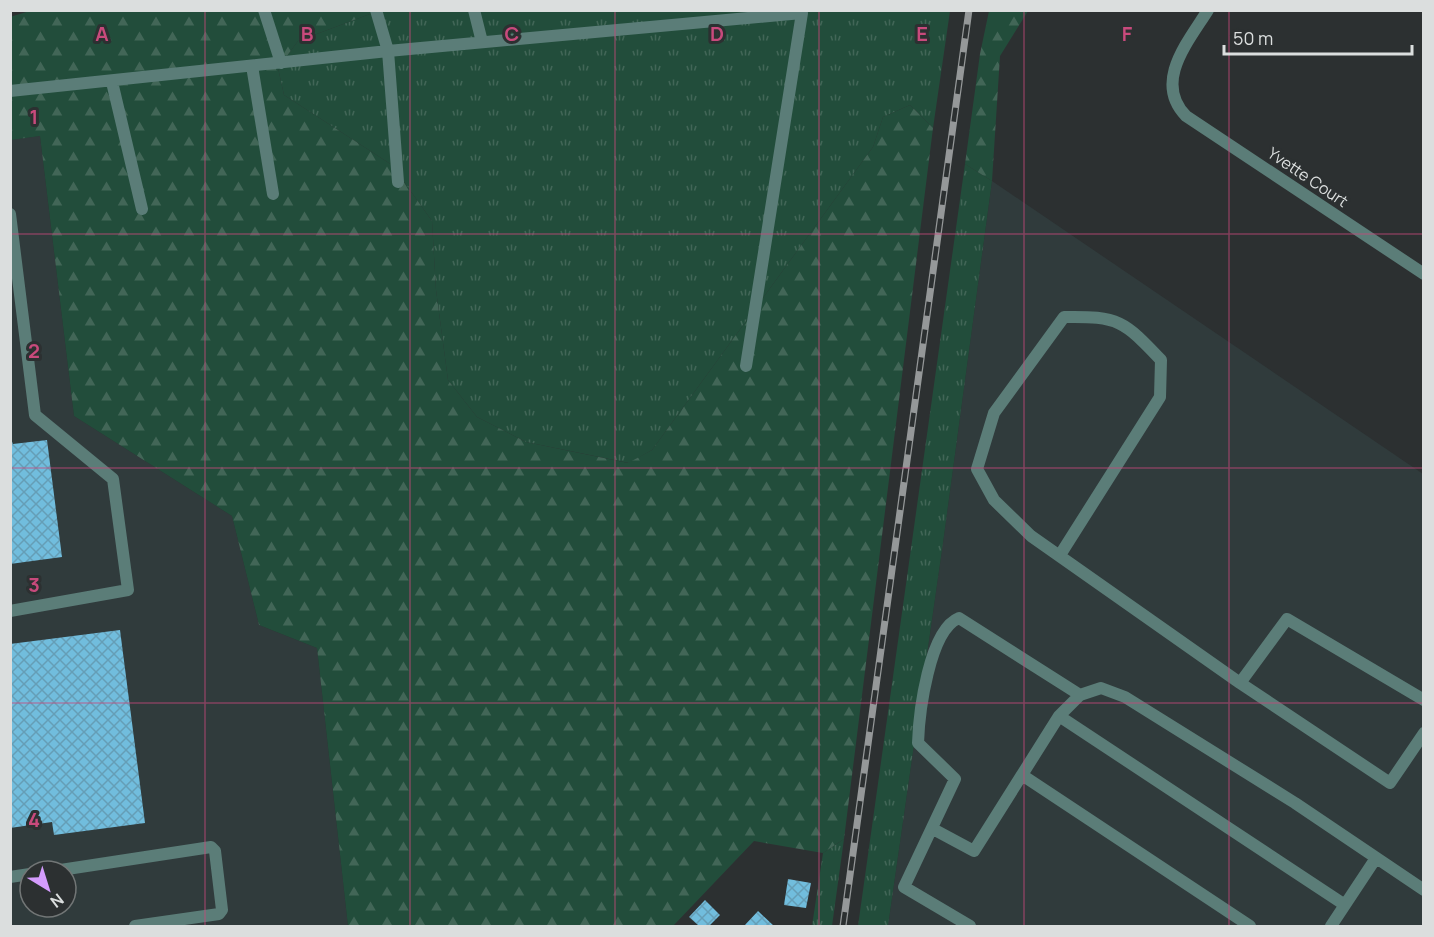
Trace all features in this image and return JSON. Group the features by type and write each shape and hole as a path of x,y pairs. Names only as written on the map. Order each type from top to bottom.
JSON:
{"street":[{"path":"264,10 281,63"},
{"path":"376,10 388,51 398,182"},
{"path":"474,10 482,42"},
{"name":"Yvette Court","path":"1208,10 1181,52 1173,73 1172,96 1176,106 1186,116 1424,274"},
{"path":"10,91 388,51 802,12 746,366"},
{"path":"252,66 273,194"},
{"path":"112,82 142,209"},
{"path":"10,214 35,415 113,479 128,590 10,610"},
{"path":"1060,555 1160,397 1161,360 1131,328 1100,316 1064,317 994,413 977,469 994,500 1031,536 1240,683 1390,783 1424,733"},
{"path":"970,927 904,887 955,778 918,743 919,712 939,638 950,622 959,618 1080,695"},
{"path":"1240,683 1287,619 1424,700"},
{"path":"933,828 974,851 1059,716 1080,695 1101,688 1125,697 1424,890"},
{"path":"1059,716 1345,905"},
{"path":"1022,775 1250,927"},
{"path":"78,867 211,847 215,851 222,910 219,914 135,927"},
{"path":"1331,927 1376,858"}],"shaded area":[{"path":"40,136 74,416 232,516 259,625 317,648 348,926 11,926 10,140"},
{"path":"992,181 1423,474 1423,926 888,926"}],"green space":[{"path":"33,10 378,11 298,41 278,68 284,95 392,165 432,221 436,290 448,380 477,417 526,442 628,463 652,450 873,147 883,117 910,105 933,128 844,839 823,853 754,841 673,926 348,926 317,648 259,625 232,516 74,416 40,136 11,140 10,17"},
{"path":"378,11 950,11 933,128 910,105 883,117 873,147 652,450 629,463 526,442 477,417 448,380 436,290 432,221 392,165 284,95 278,68 298,41"},
{"path":"989,11 1028,11 1000,56 992,181 965,164 980,54"},
{"path":"965,164 992,181 943,543 888,926 858,926"},
{"path":"844,839 832,926 812,926 823,853"}],"building":[{"path":"10,437 13,444 47,440 62,557 10,564"},
{"path":"120,630 145,823 54,835 52,822 10,828 10,644"},
{"path":"788,879 811,883 806,908 784,905"},
{"path":"705,900 720,915 709,926 699,926 689,917"},
{"path":"758,911 774,926 744,926"}],"railway":[{"path":"843,926 969,10"}]}
